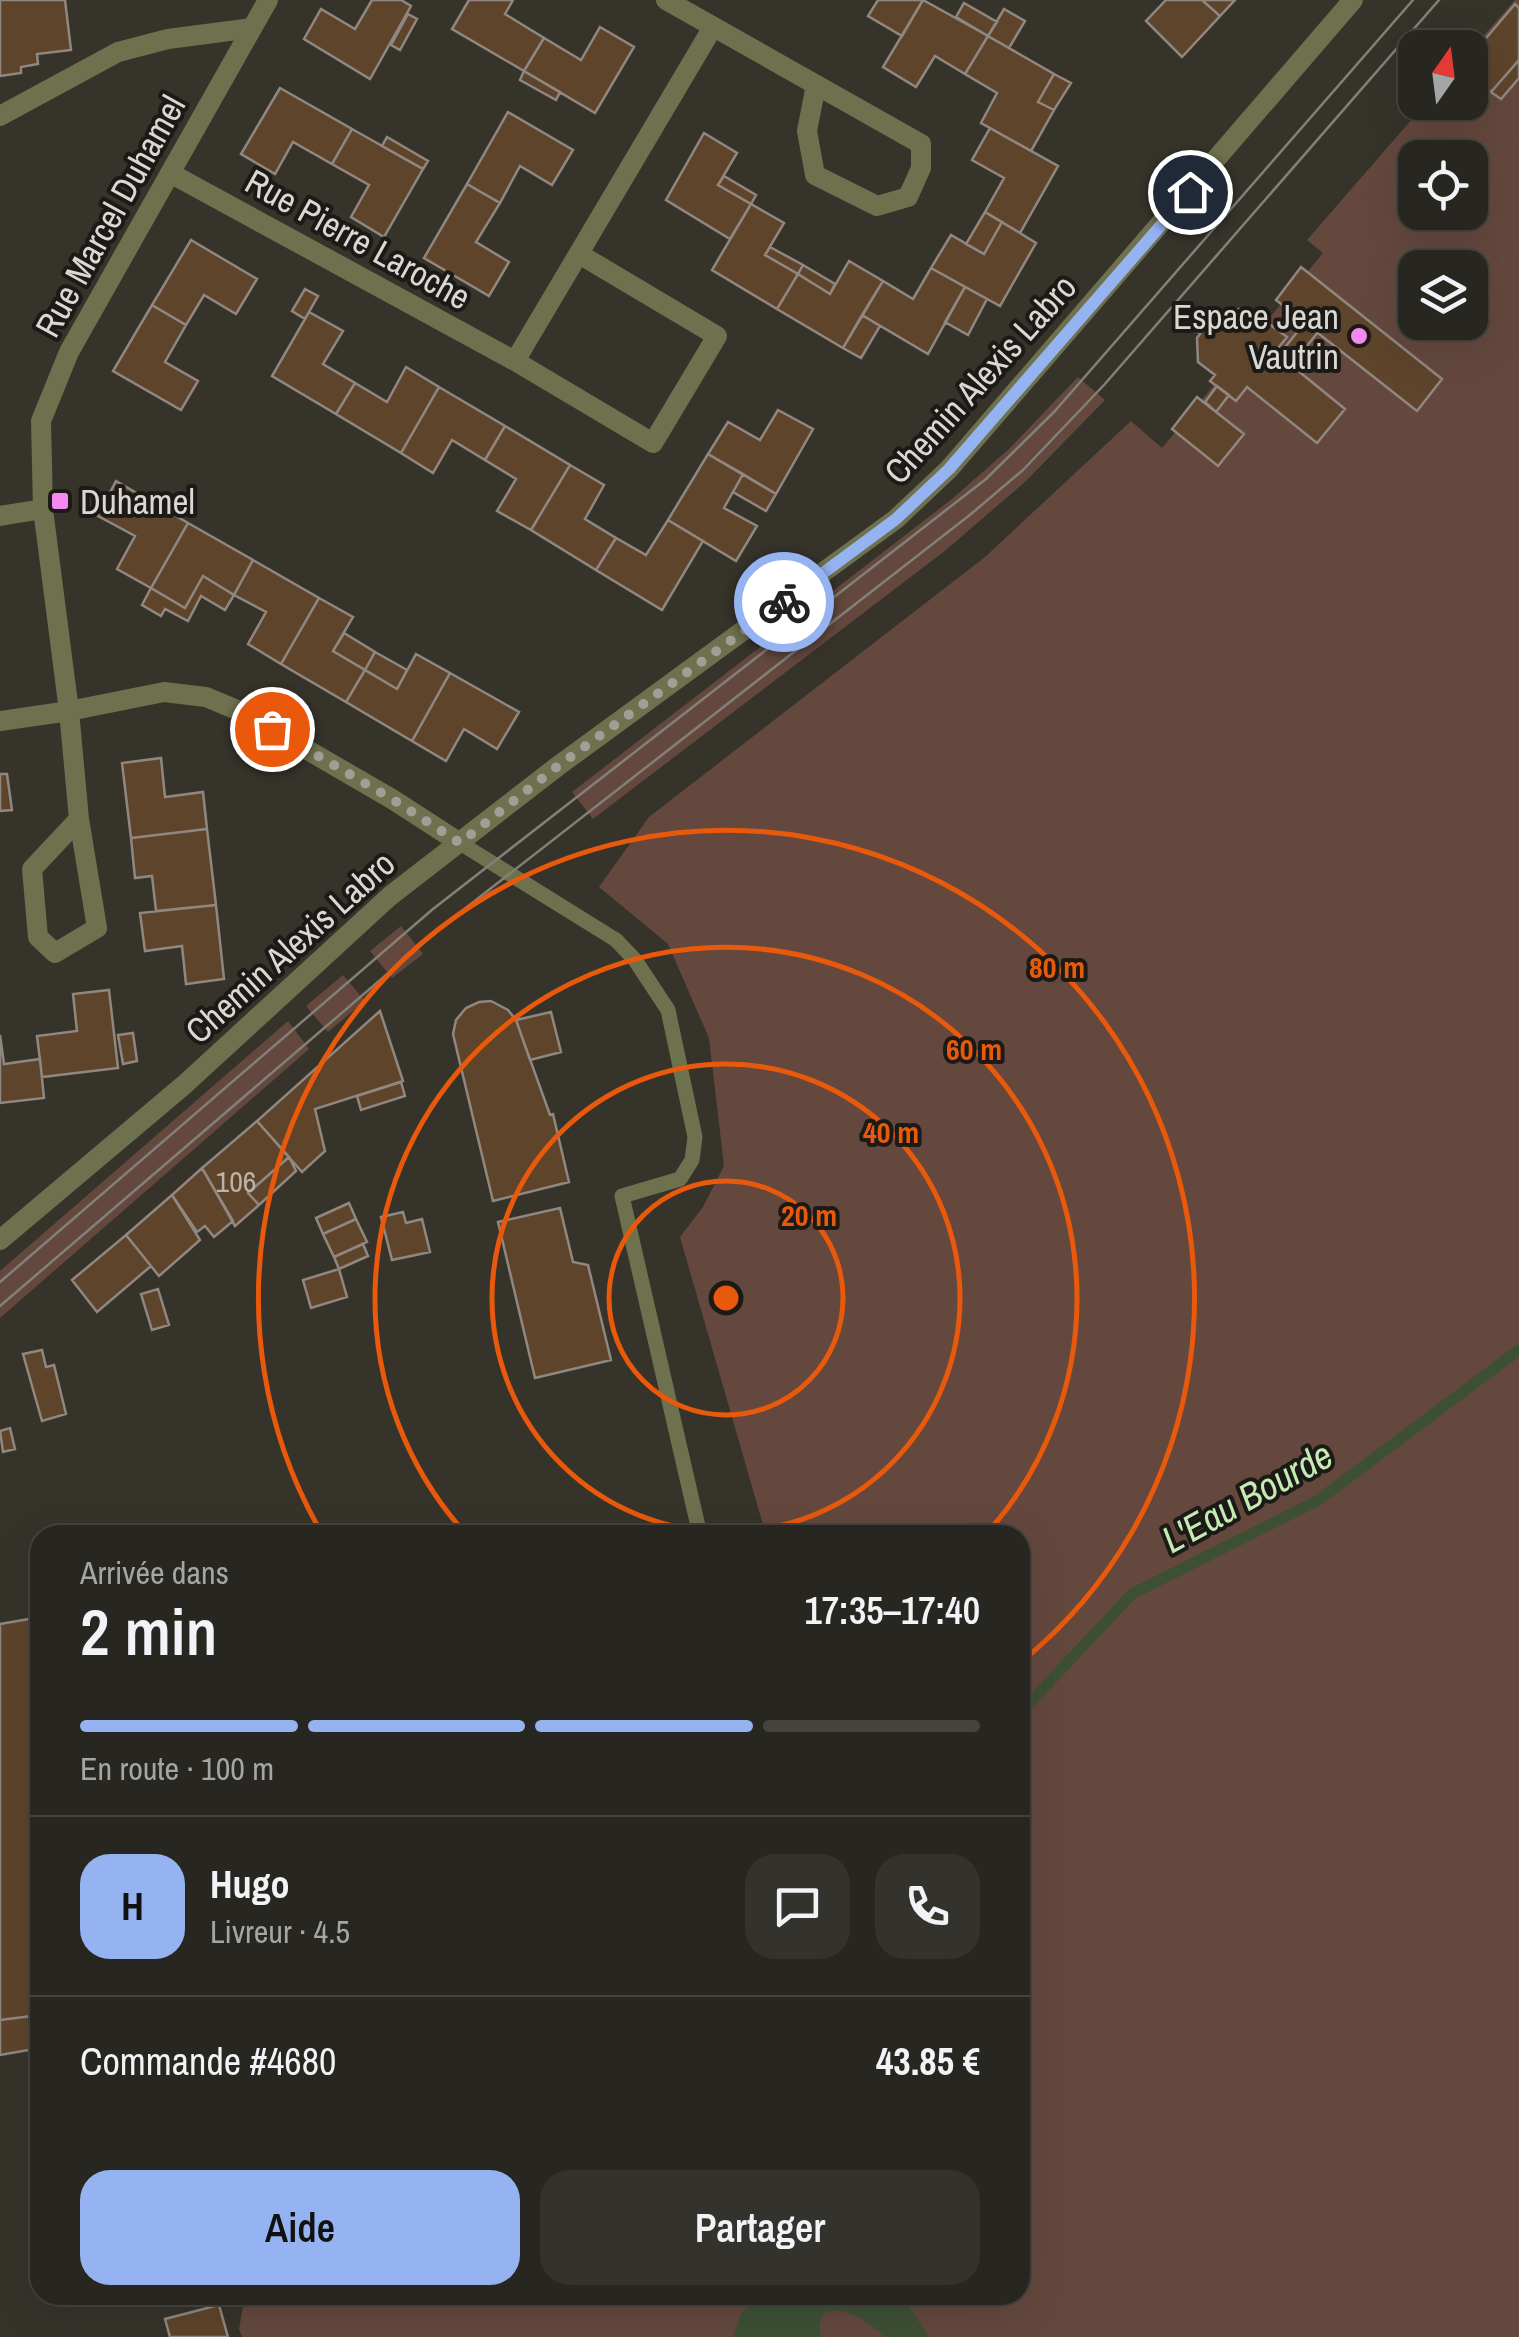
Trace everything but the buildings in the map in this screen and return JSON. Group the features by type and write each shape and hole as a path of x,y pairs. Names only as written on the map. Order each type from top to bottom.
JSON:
{"street":[{"name":"Rue Marcel Duhamel","path":"79,819 32,869 38,937 55,953 97,928 79,819 43,509 41,421 68,352 268,0"},
{"path":"666,0 921,144 921,168 908,196 877,206 816,175 807,131 816,85"},
{"name":"Chemin Alexis Labro","path":"0,1240 184,1085 390,896 558,766 896,519 949,469 1353,0"},
{"path":"515,361 714,27"},
{"path":"0,116 118,52 168,39 252,28"},
{"name":"Rue Pierre Laroche","path":"170,173 515,361 653,443 717,336 579,254"},
{"path":"0,516 43,509"},
{"path":"0,721 69,712 164,692 206,698 242,712 460,843"}],"lane":[{"path":"460,843 616,940 636,960 668,1010 695,1137 692,1160 680,1178 622,1196 698,1525"}],"shaded area":[{"path":"1519,0 1519,2337 242,2337 239,2329 243,2305 1030,2305 1030,1525 763,1525 680,1237 703,1207 724,1166 709,1038 668,944 599,887 649,817 985,557 1131,421 1162,448 1323,253 1307,240 1411,120 1488,120 1488,31"},
{"path":"1078,377 1105,400 1026,481 946,550 593,819 572,792 952,499 1010,448"},
{"path":"401,926 423,954 392,978 370,951"},
{"path":"343,975 365,1001 328,1032 306,1006"},
{"path":"288,1021 309,1049 0,1318 0,1271"},
{"path":"749,2305 908,2305 929,2337 885,2337 867,2322 833,2310 825,2313 820,2322 821,2337 733,2337 741,2314"}],"waterway":[{"name":"L'Eau Bourde","path":"1030,1702 1132,1594 1317,1501 1519,1350"}],"tram line":[{"path":"0,1282 433,909 986,479 1055,411 1413,0"},
{"path":"0,1306 449,921 1023,470 1104,385 1439,0"}],"way so far":[{"path":"272,729 460,843 558,766 784,602"}],"place":[{"name":"Espace Jean Vautrin","path":"1359,336"},
{"name":"Duhamel","path":"60,501"}],"route":[{"path":"784,602 896,519 949,469 1190,192"}]}
